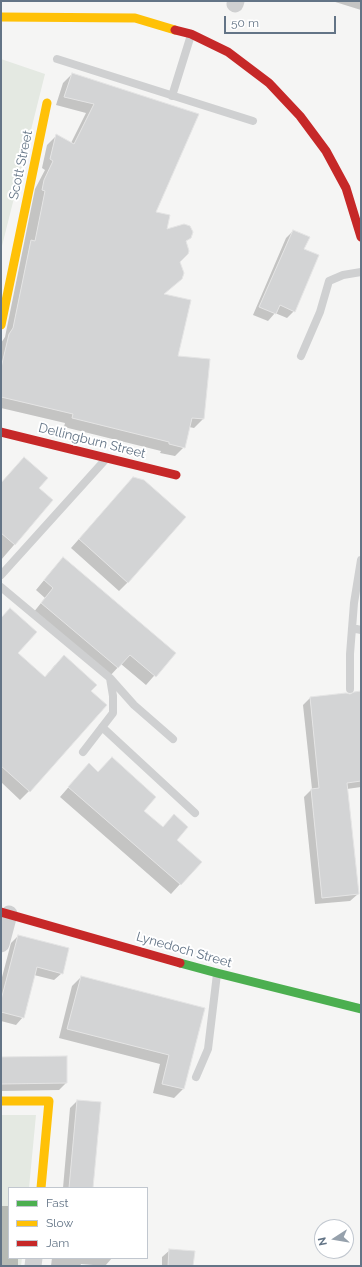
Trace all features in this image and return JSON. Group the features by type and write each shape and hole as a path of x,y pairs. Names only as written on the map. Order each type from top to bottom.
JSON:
{"street":[{"path":"41,17 42,6"},
{"path":"1,17 135,18 191,34 228,52 269,84 300,116 326,151 346,188 361,237"},
{"name":"Scott Street","path":"1,325 47,103"},
{"name":"Dellingburn Street","path":"1,432 176,475"},
{"path":"1,944 5,913"},
{"name":"Lynedoch Street","path":"5,913 217,973 361,1009"},
{"path":"1,1101 49,1101 41,1187"}],"lane":[{"path":"172,96 191,34"},
{"path":"57,59 253,121"},
{"path":"301,356 320,312 328,281 343,275 361,272"},
{"path":"1,575 107,458"},
{"path":"350,688 350,654 357,629 354,603 361,560"},
{"path":"1,587 110,678 134,705 173,739"},
{"path":"83,752 113,713 113,696 110,678"},
{"path":"102,727 196,813"},
{"path":"196,1077 208,1049 217,973"}],"shaded area":[{"path":"1,59 45,74 1,250"},
{"path":"1,1115 36,1115 29,1187 8,1187 8,1259 22,1259 21,1266 1,1266"}],"building":[{"path":"72,73 199,114 156,212 170,215 167,229 184,224 190,226 193,232 191,238 186,241 189,251 188,254 180,262 184,273 182,279 164,294 191,300 178,356 210,359 204,419 192,418 185,448 169,444 169,442 72,418 73,414 1,397 1,368 9,334 13,328 31,240 35,241 45,191 42,190 44,180 53,161 50,159 56,134 74,144 94,104 64,97"},
{"path":"293,230 310,237 304,249 319,255 295,312 280,305 276,314 259,307"},
{"path":"24,457 48,478 39,488 53,500 15,545 1,533 1,483"},
{"path":"133,477 144,480 186,517 128,583 79,539"},
{"path":"63,557 176,653 156,677 130,655 118,668 41,603 53,588 44,580"},
{"path":"10,608 37,632 18,653 45,677 64,655 97,685 91,691 107,705 30,792 1,766 1,618"},
{"path":"361,691 361,781 347,783 359,894 322,898 311,789 319,788 310,697 346,693 350,694"},
{"path":"112,757 156,797 144,811 163,827 174,814 188,827 177,840 202,862 181,885 68,787 89,763 98,772"},
{"path":"18,935 69,948 63,974 37,967 24,1018 1,1012 1,1000"},
{"path":"81,976 205,1008 184,1089 162,1084 169,1055 67,1029"},
{"path":"67,1056 67,1083 1,1084 1,1057"},
{"path":"77,1100 101,1102 93,1187 69,1187"},
{"path":"169,1249 195,1251 193,1266 168,1266"}],"traffic: fast":[{"path":"180,963 361,1009"}],"traffic: slow":[{"path":"1,17 135,18 175,30"},
{"path":"1,325 47,103"},
{"path":"1,1101 49,1101 41,1187"}],"traffic: jam":[{"path":"175,30 191,34 228,52 269,83 300,116 326,151 346,188 361,237"},
{"path":"1,432 176,475"},
{"path":"1,912 180,963"}]}
